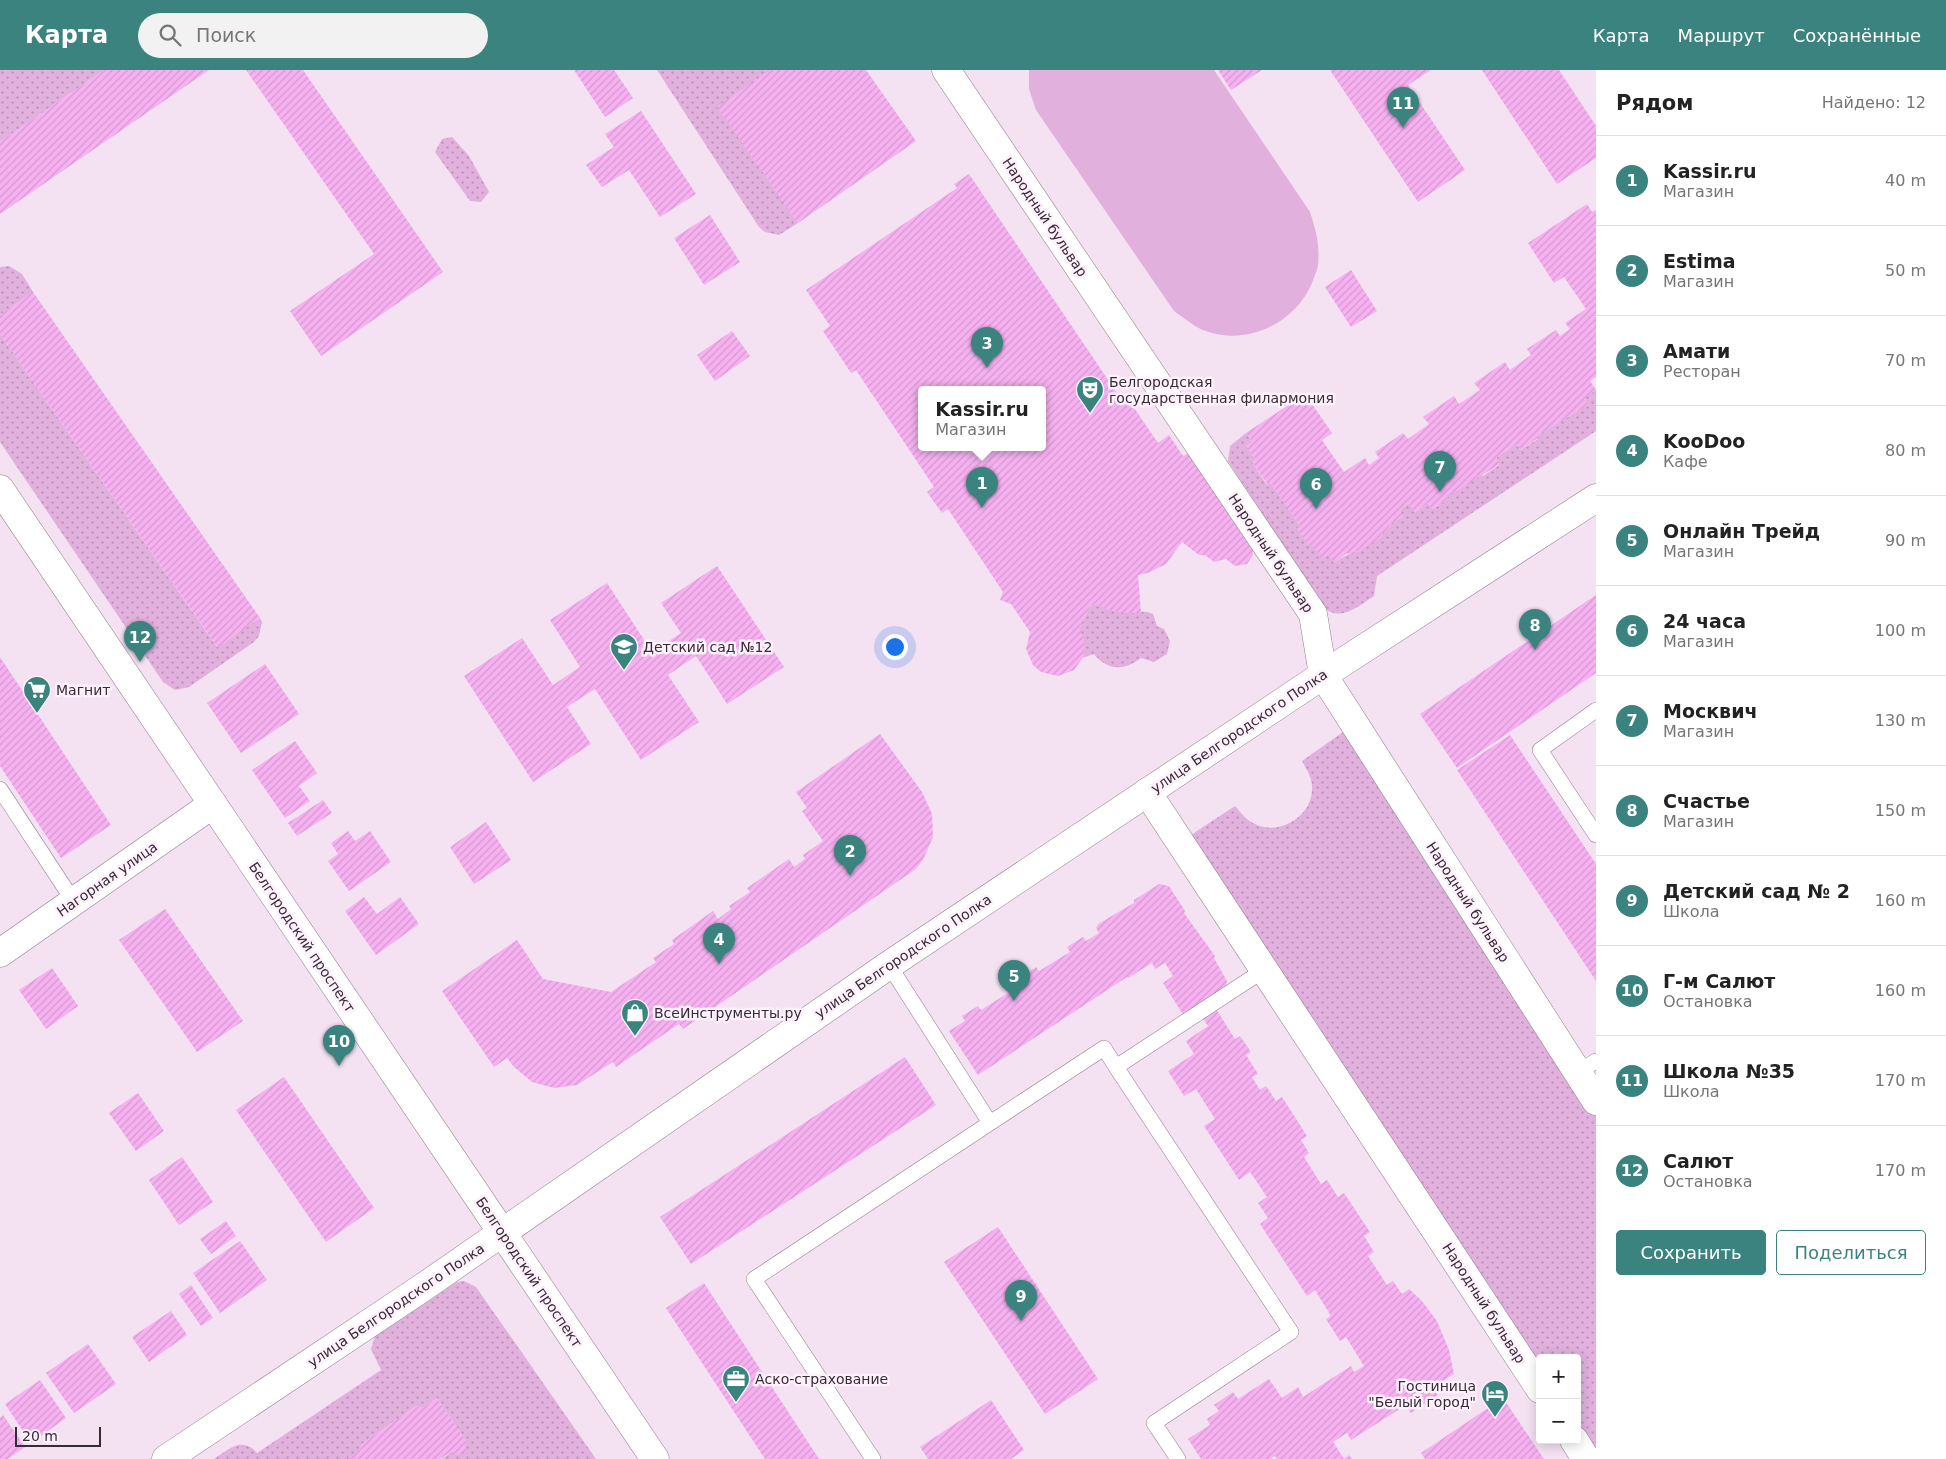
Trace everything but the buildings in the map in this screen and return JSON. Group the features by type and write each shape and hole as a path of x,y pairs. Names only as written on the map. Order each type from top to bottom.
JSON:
{"street":[{"name":"Народный бульвар","path":"946,70 1313,614 1323,675 1587,1067 1596,1101"},
{"name":"Белгородский проспект","path":"0,489 656,1459"},
{"name":"улица Белгородского Полка","path":"166,1459 503,1232 889,965 1323,675 1596,498"},
{"name":"Народный бульвар","path":"1147,792 1536,1382"},
{"name":"Нагорная улица","path":"0,953 213,804"},
{"path":"1577,1444 1586,1459"}],"lane":[{"path":"1596,710 1540,750 1596,835"},
{"path":"0,789 74,902"},
{"path":"889,965 990,1123"},
{"path":"1116,1067 1264,970"},
{"path":"872,1459 754,1279 1104,1048 1292,1332 1154,1423 1178,1459"}],"shaded area":[{"path":"0,70 104,70 0,142"},
{"path":"657,70 771,70 718,107 798,223 779,235 765,232 759,227"},
{"path":"1029,70 1214,70 1310,212 1317,238 1318,265 1312,283 1294,310 1267,328 1235,336 1219,335 1203,330 1174,311 1036,110 1029,89"},
{"path":"452,137 469,156 489,192 481,202 470,201 435,152 442,139"},
{"path":"9,266 22,274 33,292 0,315 0,267"},
{"path":"0,334 217,647 260,618 262,622 259,636 254,642 189,687 175,690 163,682 0,442"},
{"path":"1596,390 1596,431 1377,576 1374,596 1356,608 1343,613 1330,612 1323,607 1228,461 1230,446 1246,433 1252,442 1246,446 1256,460 1252,462 1267,485 1271,483 1300,526 1297,528 1309,546 1312,545 1328,555 1334,562 1382,536 1382,533 1390,527 1389,525 1403,516 1400,510 1409,503 1415,512 1428,503 1433,509 1481,474 1483,476 1499,465 1496,458 1516,444 1521,450 1538,439 1537,436 1587,405 1584,398"},
{"path":"1092,603 1118,611 1153,614 1157,626 1164,629 1170,641 1167,654 1154,662 1141,658 1122,667 1105,664 1094,654 1082,658 1079,628"},
{"path":"1353,725 1596,1104 1596,1451 1581,1429 1581,1354 1536,1354 1536,1360 1191,835 1235,806 1249,820 1264,827 1274,828 1292,822 1306,808 1312,790 1311,778 1302,761"},
{"path":"464,1281 476,1287 596,1459 442,1459 451,1452 458,1455 466,1450 466,1441 437,1398 423,1408 416,1406 362,1444 360,1450 349,1459 214,1459 230,1448 241,1445 246,1445 257,1453 381,1370 371,1349 375,1336 457,1282"}],"place":[{"name":"Школа №35","path":"1403,128"},
{"name":"Амати","path":"987,368"},
{"name":"Белгородская государственная филармония","path":"1090,414"},
{"name":"Москвич","path":"1440,492"},
{"name":"Kassir.ru","path":"982,508"},
{"name":"24 часа","path":"1316,509"},
{"name":"Счастье","path":"1535,650"},
{"name":"Салют","path":"140,662"},
{"name":"Детский сад №12","path":"624,671"},
{"name":"Магнит","path":"37,714"},
{"name":"Estima","path":"850,876"},
{"name":"KooDoo","path":"719,964"},
{"name":"Онлайн Трейд","path":"1014,1001"},
{"name":"ВсеИнструменты.ру","path":"635,1037"},
{"name":"Г-м Салют","path":"339,1066"},
{"name":"Детский сад № 2","path":"1021,1321"},
{"name":"Аско-страхование","path":"736,1403"},
{"name":"Гостиница \"Белый город\"","path":"1495,1418"}]}
